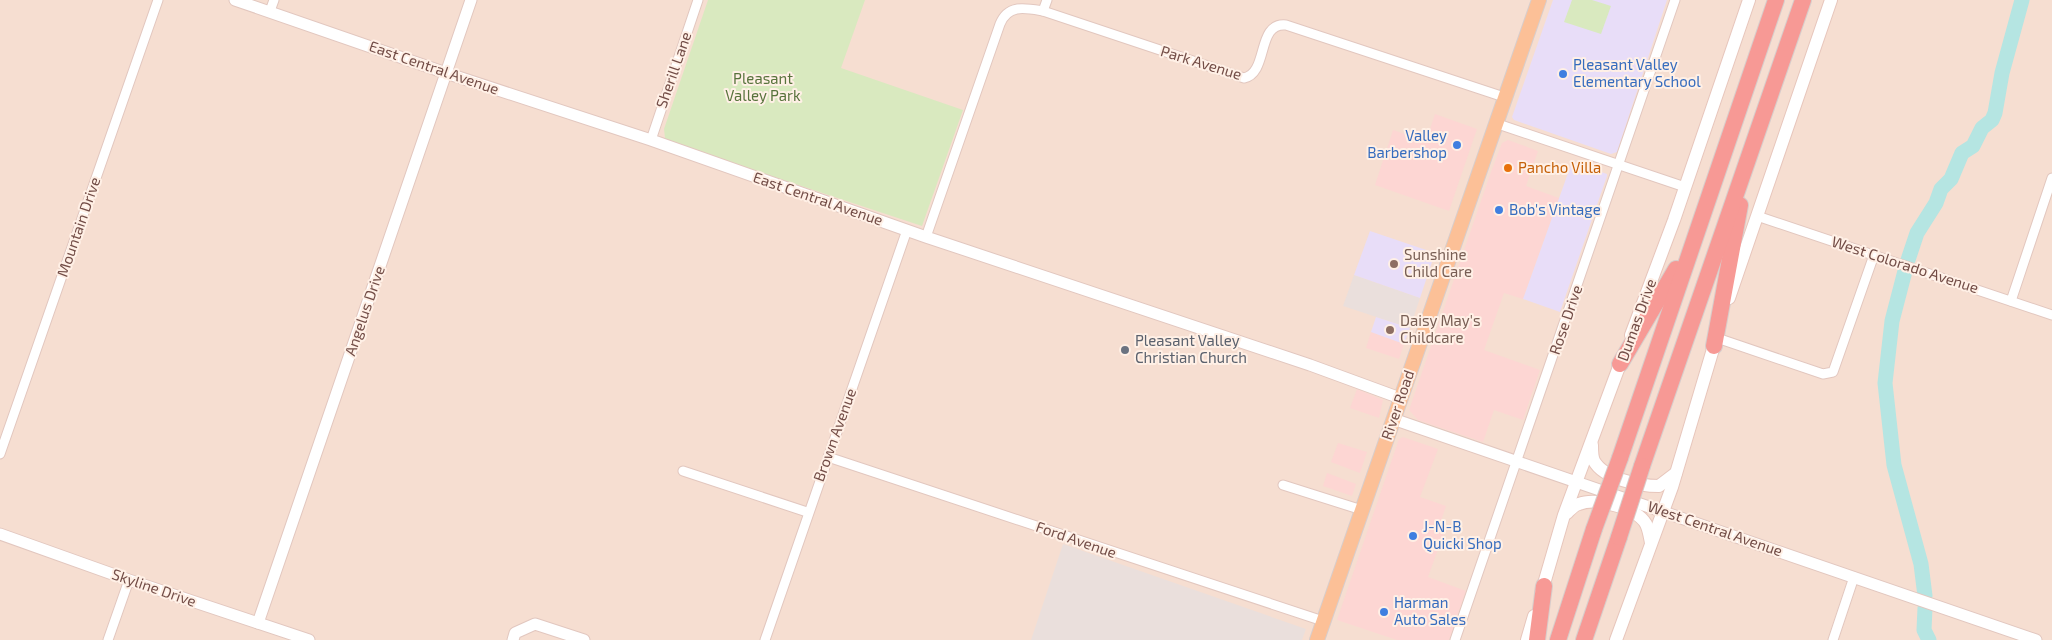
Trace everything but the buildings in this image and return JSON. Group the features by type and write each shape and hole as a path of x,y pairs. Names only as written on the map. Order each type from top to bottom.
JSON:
{"highway":[{"path":"1558,640 1594,529 1776,0"},
{"path":"1584,640 1803,0"},
{"path":"1715,342 1748,159"},
{"path":"1620,364 1673,276 1711,189"},
{"path":"1537,640 1544,586"}],"main road":[{"name":"River Road","path":"1317,640 1539,0"},
{"name":"Dumas Drive","path":"1527,640 1564,515 1685,187 1750,0"},
{"path":"1616,640 1664,511 1715,342 1831,0"},
{"path":"1591,442 1594,460 1604,471 1620,478 1647,486 1659,486 1676,473"},
{"path":"1564,515 1578,504 1591,502 1615,506 1636,513 1646,524 1651,544"}],"street":[{"name":"Mountain Drive","path":"0,454 158,0"},
{"name":"East Central Avenue","path":"235,0 446,73 651,140 926,237 1310,365 1400,398"},
{"path":"270,11 274,0"},
{"name":"Angelus Drive","path":"258,623 472,0"},
{"name":"Sherill Lane","path":"651,140 698,0"},
{"path":"1043,11 1047,0"},
{"name":"Rose Drive","path":"1455,640 1676,0"},
{"name":"Park Avenue","path":"926,237 1000,24 1009,11 1017,8 1043,11 1244,78 1250,77 1254,72 1272,29 1278,24 1286,24 1504,97"},
{"path":"1495,123 1685,187"},
{"path":"2011,301 2052,178"},
{"name":"West Colorado Avenue","path":"1757,216 2052,315"},
{"name":"Brown Avenue","path":"765,640 807,512 828,457 906,230"},
{"path":"1715,342 1823,374 1833,372 1874,255"},
{"name":"West Central Avenue","path":"1393,419 2036,640"},
{"name":"Ford Avenue","path":"828,457 1324,621"},
{"path":"683,471 807,512"},
{"path":"1283,485 1362,510"},
{"name":"Skyline Drive","path":"0,534 128,580 309,640"},
{"path":"1833,640 1854,577"},
{"path":"108,640 128,580"},
{"path":"513,640 515,633 535,624 584,640"}],"shaded area":[{"path":"0,0 2052,0 2052,640 0,640"},
{"path":"1553,0 1667,0 1617,152 1611,154 1514,120 1512,117"},
{"path":"1435,114 1477,129 1449,211 1375,185 1393,130 1426,141"},
{"path":"1508,140 1538,151 1526,186 1559,198 1523,299 1504,293 1484,350 1540,370 1523,420 1494,410 1483,442 1418,420 1409,410 1491,172 1502,143"},
{"path":"1572,162 1607,174 1607,176 1560,312 1523,299"},
{"name":"Sunshine Child Care","path":"1370,231 1435,253 1420,298 1354,275"},
{"path":"1354,275 1420,298 1410,328 1343,306"},
{"name":"Daisy May's Childcare","path":"1376,317 1410,328 1404,344 1371,332"},
{"path":"1371,332 1404,344 1399,359 1366,348"},
{"path":"1357,389 1383,400 1379,418 1350,408"},
{"path":"1403,437 1438,449 1420,497 1446,506 1439,527 1445,530 1428,577 1466,591 1449,640 1397,640 1337,620 1399,439"},
{"path":"1338,443 1367,452 1360,473 1331,462"},
{"path":"1327,473 1356,484 1352,496 1323,486"},
{"path":"1063,544 1306,629 1302,640 1031,640"}],"green space":[{"name":"Pleasant Valley Park","path":"708,0 865,0 841,68 963,110 922,226 671,143 665,138 664,129"},
{"path":"1572,0 1592,0 1611,6 1601,34 1564,22"}],"waterway":[{"path":"1908,260 1917,233 1936,203 1941,189 1951,179 1962,153 1973,146 1982,128 1992,120 2002,73 2022,0"},
{"path":"1905,271 1892,321 1885,383 1894,465 1921,564 1925,596"},
{"path":"1925,608 1924,630 1929,640"}],"place":[{"name":"Pleasant Valley Elementary School","path":"1563,74"},
{"name":"Valley Barbershop","path":"1457,145"},
{"name":"Pancho Villa","path":"1508,168"},
{"name":"Bob's Vintage","path":"1499,210"},
{"name":"Sunshine Child Care","path":"1394,264"},
{"name":"Daisy May's Childcare","path":"1390,330"},
{"name":"Pleasant Valley Christian Church","path":"1125,350"},
{"name":"J-N-B Quicki Shop","path":"1413,536"},
{"name":"Harman Auto Sales","path":"1384,612"}]}
